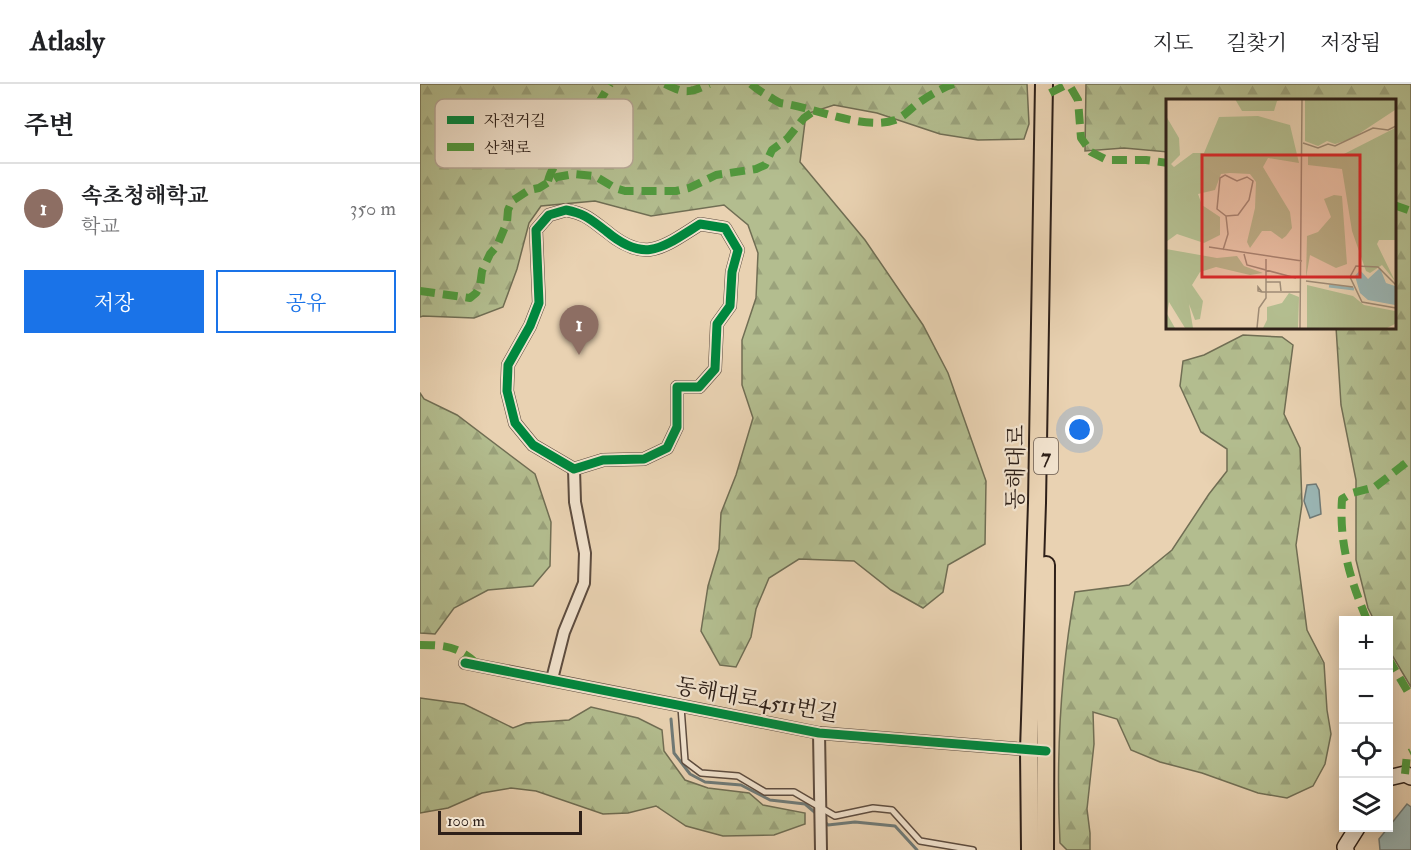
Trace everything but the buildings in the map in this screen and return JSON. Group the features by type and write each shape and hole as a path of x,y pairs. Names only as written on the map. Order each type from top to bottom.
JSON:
{"main road":[{"name":"동해대로","path":"1044,84 1037,503 1038,826 1045,850"},
{"name":"동해대로","path":"1038,750 1046,440 1051,84"},
{"name":"동해대로","path":"1030,850 1038,826"}],"street":[{"path":"566,210 583,213 621,244 641,251 668,244 700,224 725,228 738,250 732,272 730,306 717,324 715,369 699,387 677,387 677,427 667,448 644,459 603,460 574,469 533,445 515,423 507,391 508,365 530,326 538,303 536,230 549,215 566,210"},
{"path":"552,680 564,632 584,583 585,554 575,502 574,469"},
{"name":"동해대로4511번길","path":"465,663 819,733 1038,750"},
{"path":"819,733 821,845"},
{"path":"1393,777 1405,774 1411,777"},
{"path":"1346,850 1345,847 1354,832"}],"lane":[{"path":"681,706 685,761 700,773 738,776 765,792 794,792 835,816 873,808 892,810 920,841 973,850"}],"green space":[{"path":"420,84 1027,84 1029,124 1024,139 978,140 940,134 877,113 834,105 806,114 800,162 865,240 923,325 948,373 986,481 985,544 948,565 943,592 923,608 891,590 854,561 799,559 769,578 756,609 751,637 736,667 720,665 701,631 708,586 719,549 721,513 736,475 753,418 742,385 742,340 756,298 758,253 748,225 724,205 651,216 595,201 541,206 529,223 517,269 503,307 474,318 420,317"},
{"path":"1086,84 1411,84 1411,687 1393,657 1393,616 1372,616 1356,560 1356,480 1341,405 1336,328 1396,328 1396,99 1166,99 1166,152 1124,148 1085,151"},
{"path":"1243,335 1282,337 1293,345 1284,414 1300,448 1302,504 1296,545 1307,630 1324,663 1331,734 1325,764 1313,786 1287,798 1258,793 1202,773 1160,762 1131,750 1117,719 1093,712 1094,744 1087,809 1090,850 1067,850 1060,843 1059,749 1066,655 1075,592 1129,585 1172,550 1227,471 1227,449 1201,432 1180,386 1183,361 1204,355"},
{"path":"420,393 424,399 457,415 535,474 551,522 550,566 533,586 488,590 454,608 435,634 420,633"},
{"path":"420,698 464,704 513,728 526,723 569,720 591,707 638,718 662,730 664,751 685,780 708,788 749,793 763,805 805,813 805,824 774,835 723,836 686,826 656,806 628,813 603,814 536,791 511,788 482,793 448,808 420,813"}],"water":[{"path":"1316,484 1319,490 1321,514 1310,518 1304,501 1307,485"},
{"path":"1407,804 1411,807 1411,850 1380,850 1379,839 1385,832 1393,832 1393,822"}],"waterway":[{"path":"671,719 674,753 690,774 705,782 741,785 770,800 805,804 818,815"},
{"path":"823,820 828,825 855,822 895,826 917,850"}],"marked path":[{"path":"601,99 610,84"},
{"path":"665,84 687,91 709,84"},
{"path":"751,84 780,103 869,123 895,120 930,95 954,84"},
{"path":"1050,93 1064,86 1071,88 1078,100 1081,138 1091,152 1107,160 1146,160 1166,163"},
{"path":"420,291 470,298 480,286 482,271 490,254 497,246 507,222 508,210 512,201 557,177 574,174 595,176 625,191 676,191 689,188 716,175 756,169 765,165 772,150 787,139 804,118 814,111"},
{"path":"548,181 553,168"},
{"path":"1396,206 1411,211"},
{"path":"1366,616 1347,561 1342,531 1342,499 1352,493 1375,487 1411,459"},
{"path":"420,645 436,645 457,650 476,663"},
{"path":"1393,666 1411,697"},
{"path":"1405,774 1407,754 1411,752"}],"cycle path":[{"path":"566,210 588,218 620,241 643,250 653,249 675,240 700,224 725,228 738,250 732,272 730,306 717,324 715,369 699,387 677,387 677,427 667,448 644,459 603,460 574,469 533,445 515,423 507,391 508,365 530,326 539,303 536,230 549,215 566,210"},
{"path":"465,663 819,733 1046,751"}],"place":[{"name":"속초청해학교","path":"579,355"}]}
